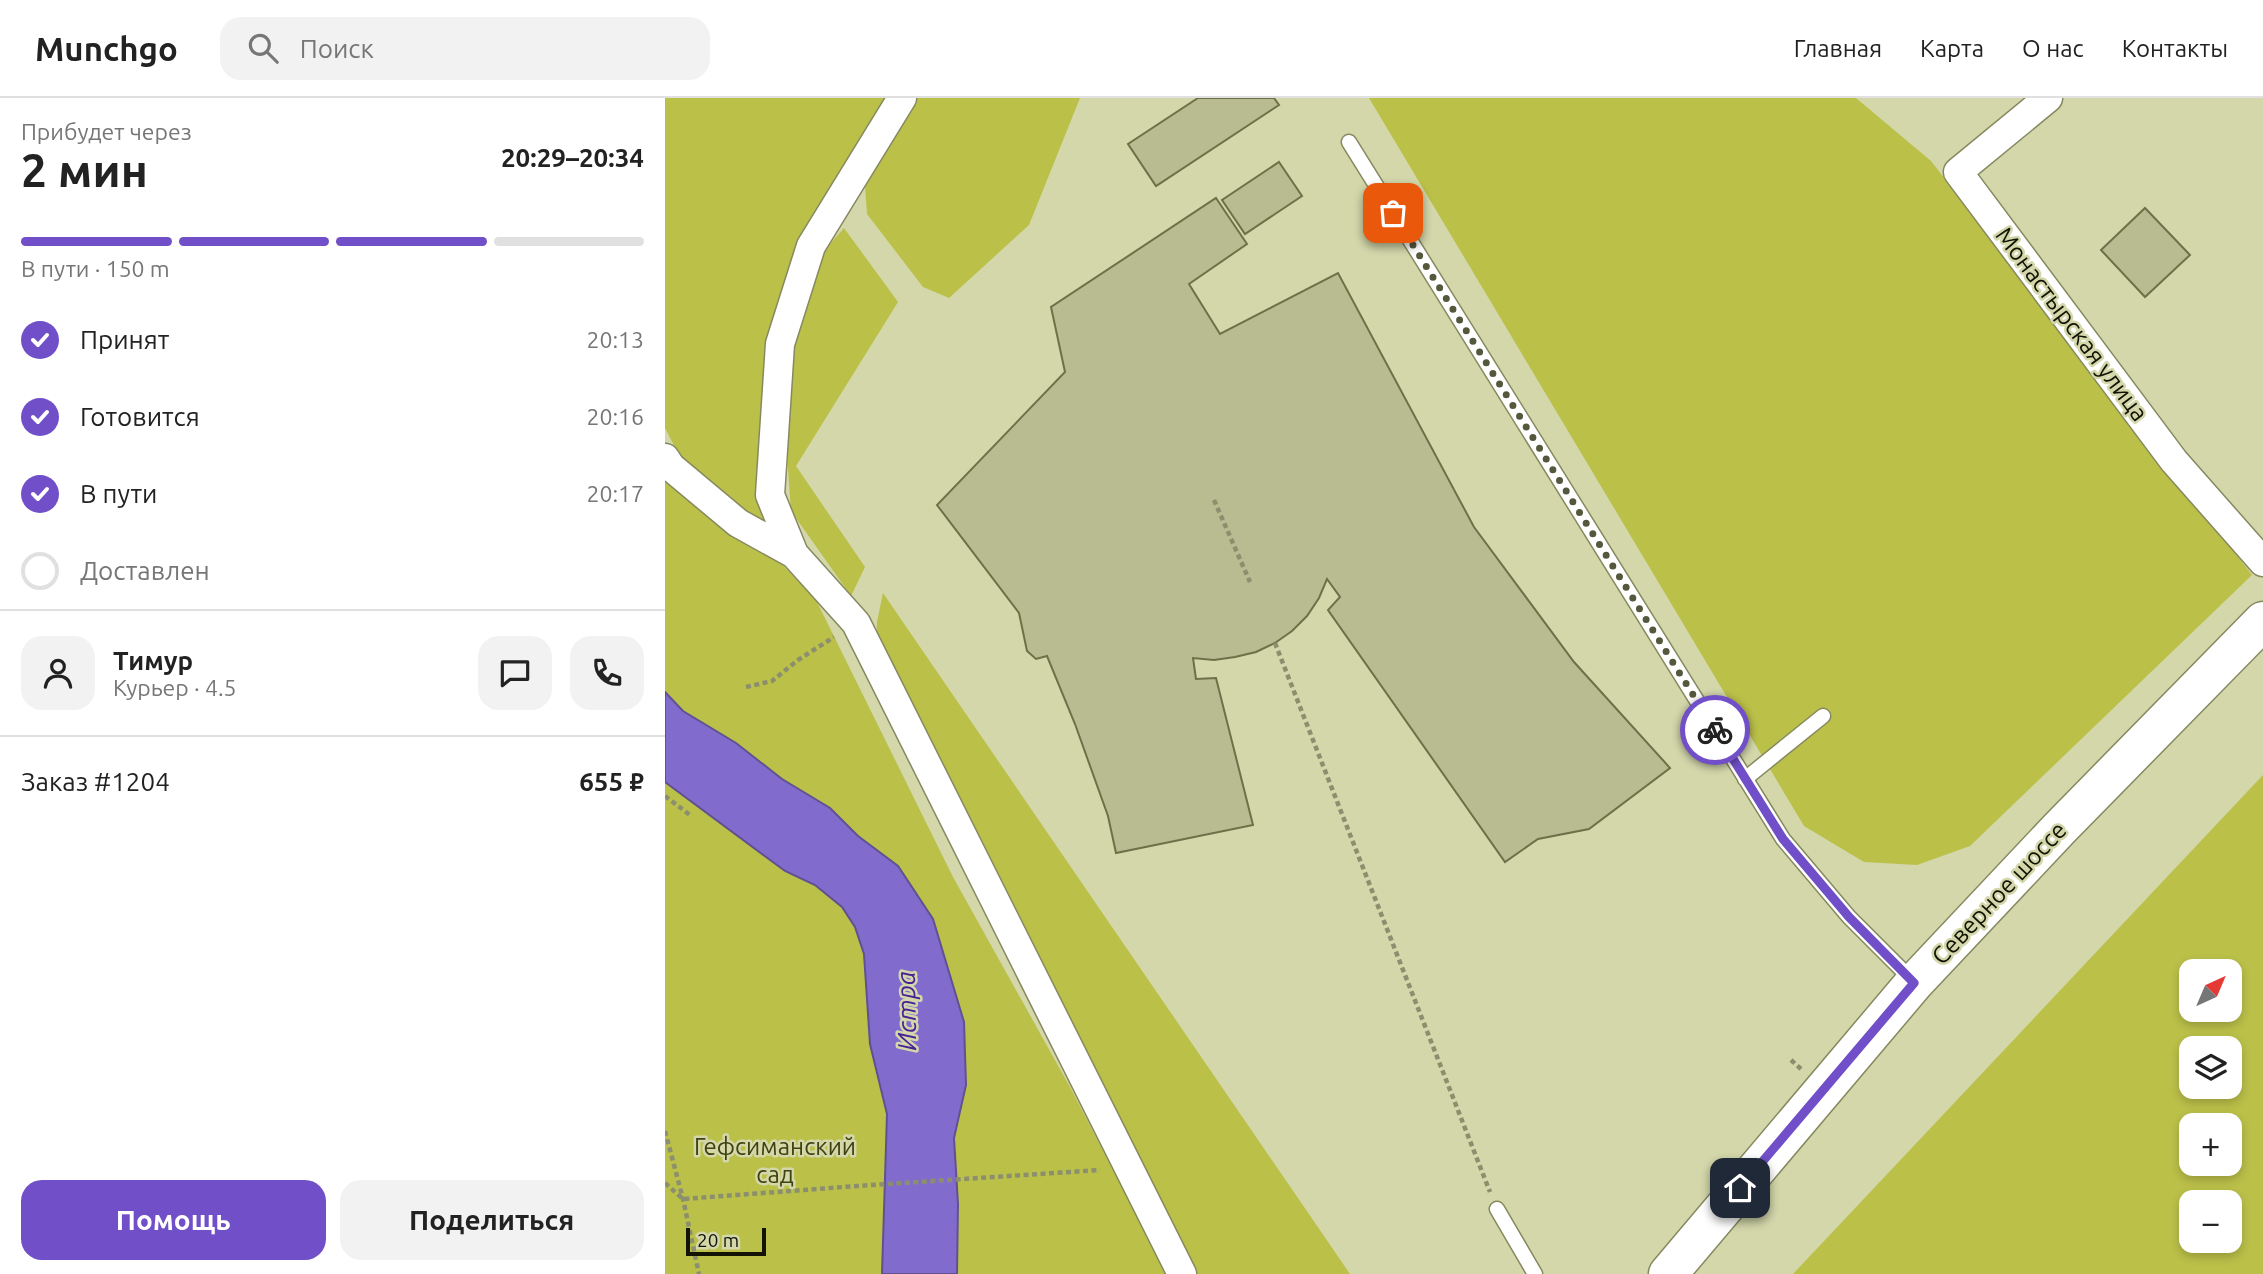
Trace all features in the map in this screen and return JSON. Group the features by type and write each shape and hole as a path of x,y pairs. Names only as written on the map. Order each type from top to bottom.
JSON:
{"main road":[{"name":"Северное шоссе","path":"1668,1274 1914,983 2059,829 2263,621"}],"street":[{"path":"794,554 770,495 780,344 811,246 902,98"},
{"name":"Монастырская улица","path":"2047,98 1958,172 2174,461 2263,562"},
{"path":"665,458 671,467 738,523 794,554 856,623 1182,1274"}],"lane":[{"path":"1349,142 1783,839 1849,917 1914,983"},
{"path":"1745,779 1822,716"},
{"path":"1497,1209 1535,1274"}],"path":[{"path":"1214,500 1250,582"},
{"path":"746,687 772,681 798,660 856,623"},
{"path":"1275,643 1497,1209"},
{"path":"665,806 667,798 689,816"},
{"path":"665,1131 699,1274"},
{"path":"665,1184 683,1199 1129,1169"}],"green space":[{"path":"665,98 889,98 769,342 759,440 761,499 776,539 683,463 665,428"},
{"path":"917,98 1080,98 1029,225 949,298 923,287 867,214 865,186"},
{"path":"1369,98 1856,98 1931,161 2252,575 1970,846 1917,865 1864,862 1804,826"},
{"path":"844,228 898,302 796,466 865,567 851,596 791,511 785,425 793,348 823,252"},
{"path":"665,476 776,558 816,600 953,877 1070,1087 1167,1274 957,1274 958,1204 954,1138 966,1085 898,866 858,836 830,808 782,779 736,743 683,711 665,692"},
{"path":"883,593 1350,1274 1196,1274 876,653 877,622"},
{"path":"2263,775 2263,1274 1793,1274"},
{"name":"Гефсиманский сад","path":"665,782 784,871 815,885 842,907 855,927 864,954 870,1044 887,1114 882,1274 665,1274"}],"water":[{"name":"Истра","path":"665,692 683,711 736,743 782,779 830,808 858,836 898,866 933,919 964,1022 966,1085 954,1138 958,1204 957,1274 882,1274 887,1114 870,1044 864,954 855,927 842,907 815,885 785,871 665,782"}],"building":[{"path":"1198,98 1274,98 1279,105 1156,186 1128,144"},
{"path":"1279,162 1302,196 1245,234 1222,200"},
{"path":"1216,198 1247,244 1189,284 1220,334 1338,273 1474,527 1574,662 1670,768 1589,829 1538,839 1505,862 1328,610 1340,597 1327,579 1307,616 1275,643 1256,652 1235,657 1214,660 1193,658 1196,679 1216,678 1253,825 1116,853 1108,816 1047,656 1036,659 1027,651 1019,613 937,505 1065,372 1051,307"},
{"path":"2145,208 2190,255 2145,297 2101,250"}],"way so far":[{"path":"1393,213 1715,730"}],"route":[{"path":"1715,730 1783,839 1849,917 1914,983 1740,1188"}]}
